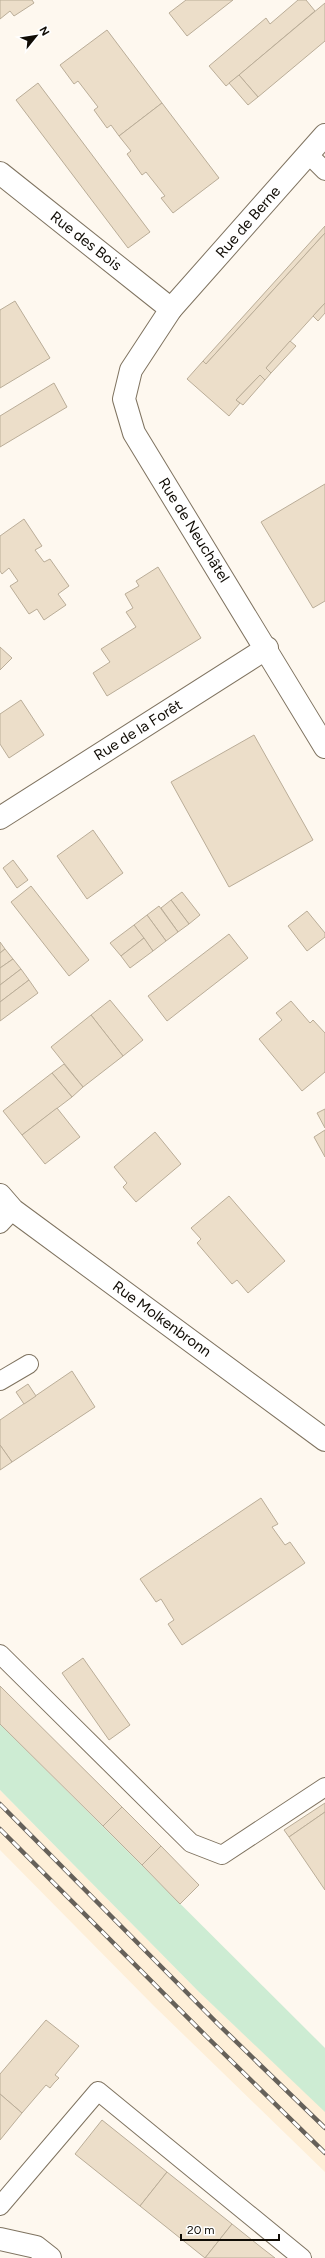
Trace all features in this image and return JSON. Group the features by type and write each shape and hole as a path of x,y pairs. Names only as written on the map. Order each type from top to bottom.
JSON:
{"street":[{"name":"Rue de Berne","path":"171,309 325,135"},
{"name":"Rue des Bois","path":"0,173 171,309"},
{"name":"Rue de Neuchâtel","path":"171,309 131,370 124,400 134,433 267,648 325,746"},
{"name":"Rue de la Forêt","path":"3,810 267,648"},
{"name":"Rue Molkenbronn","path":"4,1210 325,1440"},
{"path":"0,2239 36,2247 50,2258"}],"lane":[{"path":"308,154 325,171"},
{"path":"0,1381 29,1364"},
{"path":"0,1654 191,1843 222,1855 325,1787"},
{"path":"0,2206 98,2092 302,2258"}],"shaded area":[{"path":"0,1790 198,1991 325,2111 325,2172 153,2005 0,1850"}],"green space":[{"path":"0,1724 325,2048 325,2112 198,1991 0,1790"}],"building":[{"path":"0,0 32,0 34,3 14,16 10,11 0,19"},
{"path":"186,0 233,0 187,36 169,13"},
{"path":"298,0 306,0 315,11 226,86 209,66 266,18 270,24"},
{"path":"325,3 325,41 258,97 239,75"},
{"path":"107,30 162,103 119,136 111,125 107,128 94,110 98,107 78,81 74,84 60,65"},
{"path":"239,75 258,97 248,105 229,83"},
{"path":"38,83 150,232 128,248 16,100"},
{"path":"162,103 219,178 173,213 161,198 165,196 146,172 142,175 127,154 131,151 119,136"},
{"path":"325,226 325,233 206,364 203,361"},
{"path":"325,233 325,303 266,368 271,373 265,380 260,375 236,400 240,403 229,416 187,379 203,361 206,364"},
{"path":"15,301 50,358 0,388 0,310"},
{"path":"325,303 325,313 318,321 313,316"},
{"path":"290,341 296,346 271,373 266,368"},
{"path":"260,375 265,380 243,405 236,400"},
{"path":"54,383 67,407 0,447 0,416"},
{"path":"325,484 325,601 313,608 261,522"},
{"path":"24,519 42,546 35,550 44,562 50,559 69,586 58,594 66,605 44,620 37,609 29,614 10,586 18,581 9,568 2,574 0,571 0,536"},
{"path":"158,567 201,638 107,696 93,673 110,662 101,649 136,627 126,612 133,608 125,594 139,586 136,581"},
{"path":"0,647 12,658 0,670"},
{"path":"21,700 44,735 9,758 0,744 0,714"},
{"path":"254,735 313,840 229,887 171,782"},
{"path":"93,830 123,873 87,899 57,856"},
{"path":"13,860 28,880 17,888 3,868"},
{"path":"31,886 89,960 69,976 11,902"},
{"path":"182,892 200,915 189,924 171,900"},
{"path":"171,900 189,924 178,932 161,908"},
{"path":"159,906 178,932 166,941 147,915"},
{"path":"307,911 325,933 325,937 307,951 288,926"},
{"path":"147,915 166,941 153,951 134,925"},
{"path":"134,925 144,938 121,956 110,943"},
{"path":"229,934 248,958 167,1021 148,996"},
{"path":"144,938 153,951 130,968 121,956"},
{"path":"0,942 5,949 0,953"},
{"path":"5,949 13,959 0,968 0,953"},
{"path":"13,959 21,969 0,985 0,968"},
{"path":"21,969 29,980 0,1002 0,985"},
{"path":"29,980 38,993 0,1021 0,1002"},
{"path":"110,1000 143,1040 123,1056 91,1015"},
{"path":"291,1001 310,1023 313,1020 325,1033 325,1072 302,1091 259,1039 282,1020 276,1013"},
{"path":"91,1015 123,1056 83,1087 51,1047"},
{"path":"64,1064 83,1087 72,1097 52,1073"},
{"path":"52,1073 72,1097 22,1135 3,1111"},
{"path":"57,1108 80,1137 45,1164 22,1135"},
{"path":"325,1109 325,1128 317,1113"},
{"path":"325,1130 325,1157 314,1137"},
{"path":"155,1132 181,1164 136,1202 123,1187 127,1183 114,1167"},
{"path":"229,1196 285,1261 248,1293 237,1280 232,1284 197,1243 201,1239 191,1228"},
{"path":"72,1371 95,1407 12,1462 0,1445 0,1420"},
{"path":"28,1384 36,1396 24,1404 16,1392"},
{"path":"0,1445 12,1462 0,1470"},
{"path":"261,1498 278,1524 272,1527 285,1545 290,1542 305,1563 182,1645 168,1624 174,1620 161,1599 156,1602 140,1579"},
{"path":"83,1658 130,1725 109,1740 62,1673"},
{"path":"0,1686 122,1807 103,1826 0,1724"},
{"path":"325,1803 325,1812 289,1837 284,1830"},
{"path":"122,1807 161,1846 142,1865 103,1826"},
{"path":"325,1812 325,1890 289,1837"},
{"path":"161,1846 199,1885 180,1904 142,1865"},
{"path":"46,2020 79,2046 55,2075 59,2078 50,2088 46,2085 22,2113 0,2094 0,2074"},
{"path":"0,2094 22,2113 0,2140"},
{"path":"102,2120 167,2172 140,2206 75,2154"},
{"path":"167,2172 232,2224 205,2258 140,2206"},
{"path":"232,2224 262,2248 275,2258 205,2258"}],"railway":[{"path":"0,1804 218,2024 325,2128"},
{"path":"0,1829 325,2153"}]}
